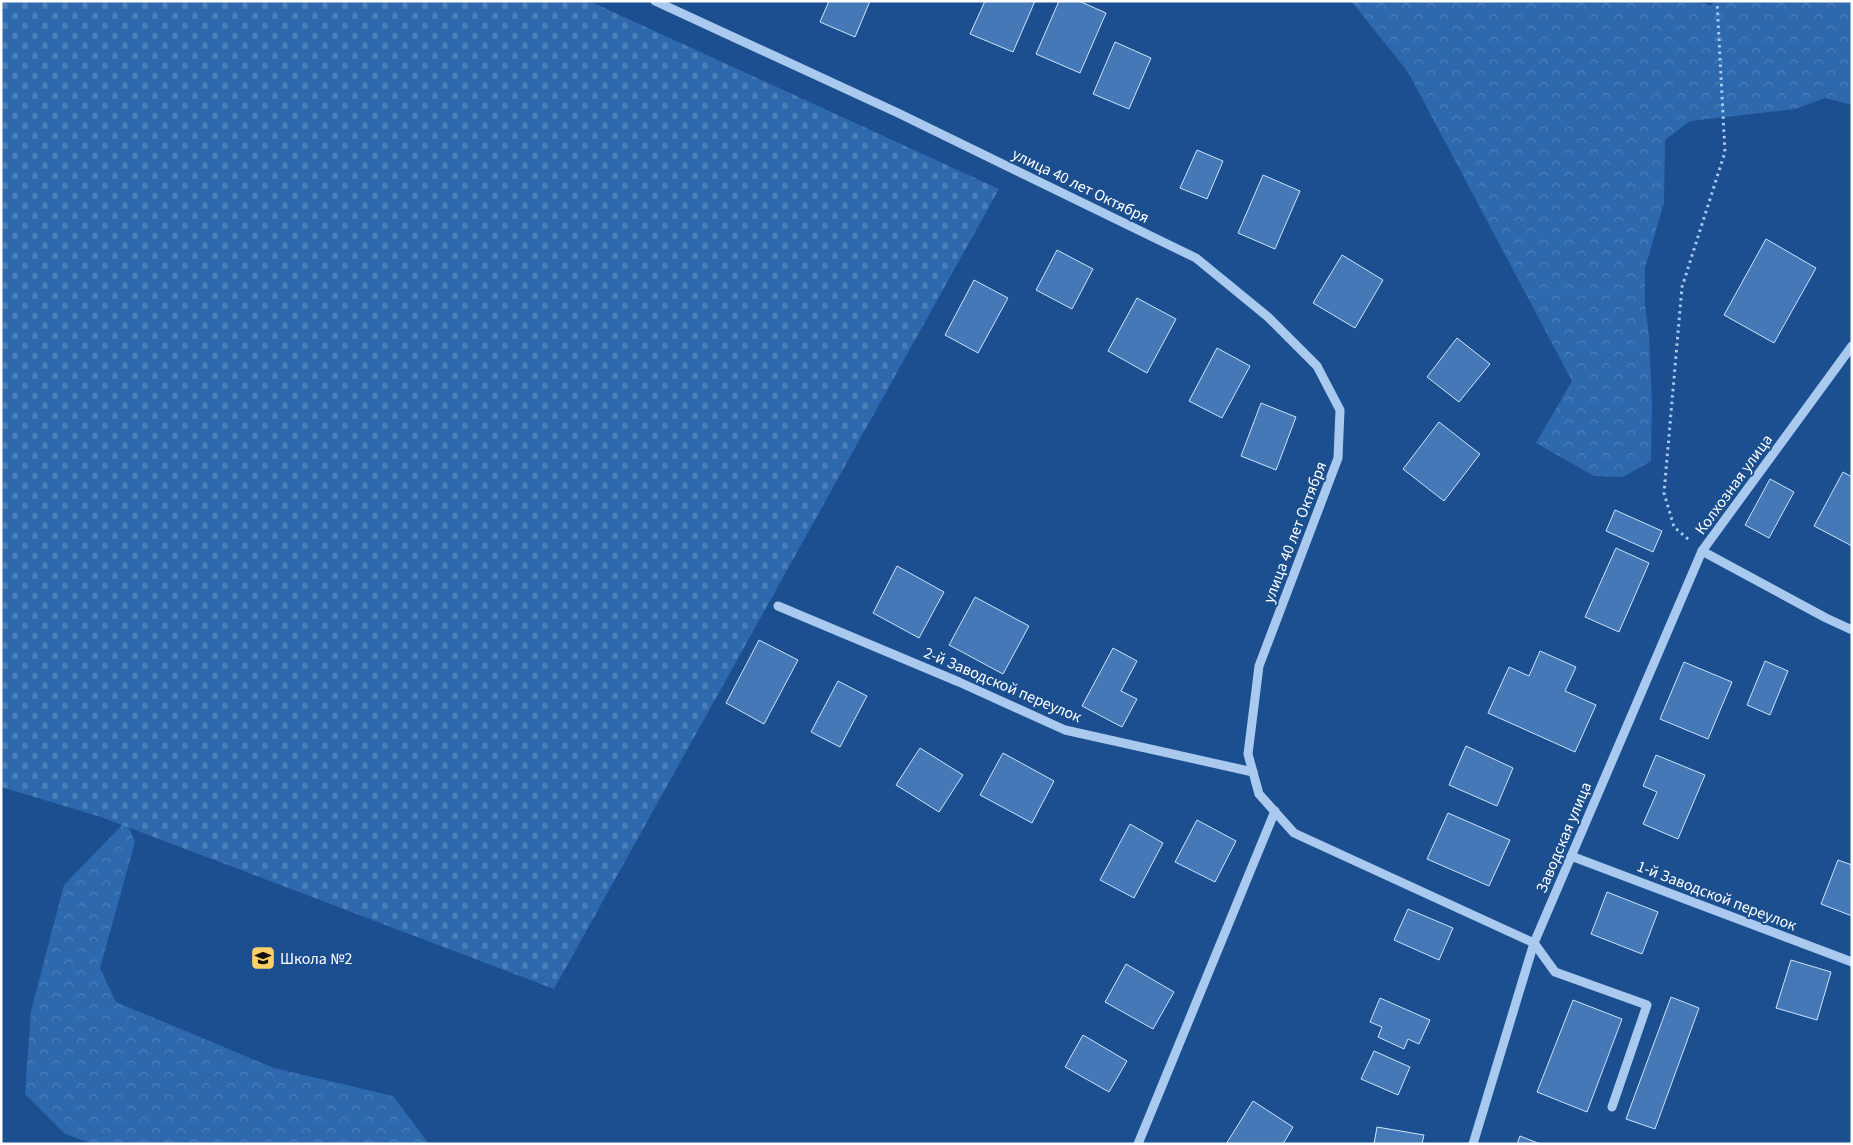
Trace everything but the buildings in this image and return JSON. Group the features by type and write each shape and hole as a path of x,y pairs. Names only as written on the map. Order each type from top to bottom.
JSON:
{"street":[{"name":"улица 40 лет Октября","path":"655,1 898,113 1196,258 1268,317 1317,366 1340,410 1338,458 1259,666 1248,754 1259,794 1294,833 1534,943"},
{"name":"Колхозная улица","path":"1852,346 1702,551 1852,630"},
{"name":"Заводская улица","path":"1473,1144 1534,943 1702,551"},
{"name":"2-й Заводской переулок","path":"778,606 959,682 1065,730 1253,772"},
{"path":"1138,1144 1275,811"},
{"name":"1-й Заводской переулок","path":"1571,856 1852,962"},
{"path":"1534,943 1555,972 1647,1005 1612,1107"}],"path":[{"path":"1702,551 1674,527 1664,493 1682,287 1725,152 1717,1"}],"green space":[{"path":"1,1 589,1 999,189 554,989 101,817 1,787"},
{"path":"1351,1 1699,1 1710,6 1715,1 1852,1 1852,105 1825,98 1795,109 1690,121 1665,140 1664,203 1645,268 1645,304 1649,336 1652,401 1651,461 1623,477 1594,476 1536,443 1572,381 1408,72"},
{"path":"126,821 135,842 100,968 116,1002 274,1068 393,1096 429,1144 94,1144 65,1134 25,1094 31,1011 64,885"}],"place":[{"name":"Школа №2","path":"263,958"}]}
